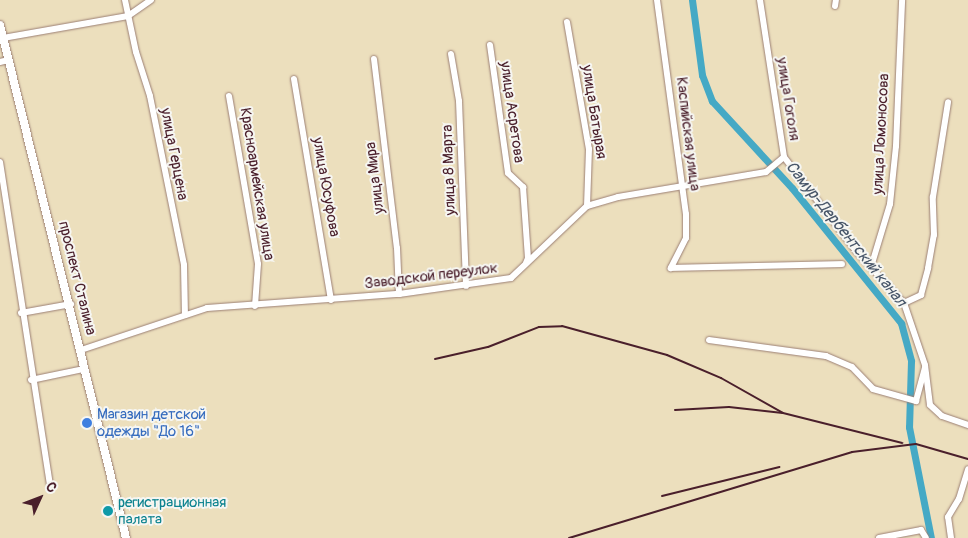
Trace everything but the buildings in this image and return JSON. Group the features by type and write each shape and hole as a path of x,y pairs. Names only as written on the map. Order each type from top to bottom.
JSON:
{"street":[{"name":"улица Герцена","path":"125,0 150,96 184,265 185,315"},
{"path":"3,38 128,16 151,0"},
{"name":"Каспийская улица","path":"657,0 682,186 686,238 671,268 842,264"},
{"name":"улица Гоголя","path":"760,0 782,159 871,267 904,303 925,365 930,405 942,416 968,425"},
{"name":"улица Ломоносова","path":"871,267 890,204 896,146 902,0"},
{"name":"улица Батырая","path":"567,22 589,149 587,206"},
{"name":"проспект Сталина","path":"0,25 71,304 83,369 126,538"},
{"name":"улица Асретова","path":"490,45 508,173 523,187 528,258 525,265"},
{"name":"улица 8 Марта","path":"451,54 459,101 466,286"},
{"name":"улица Мира","path":"374,59 397,248 398,294"},
{"path":"0,62 8,60 9,64"},
{"name":"улица Юсуфова","path":"294,79 331,300"},
{"name":"Красноармейская улица","path":"229,96 258,264 255,306"},
{"path":"904,303 921,296 928,268 934,235 934,197 948,102"},
{"path":"587,206 682,186 734,179 770,170 782,159"},
{"path":"0,162 31,380 46,443 50,485"},
{"name":"Заводской переулок","path":"81,350 207,308 255,306 398,294 466,286 511,278 587,206"},
{"path":"21,313 71,304"},
{"path":"709,340 826,356 852,367 873,388 916,401 925,365"},
{"path":"31,380 83,369"},
{"path":"950,538 948,517 959,500 968,469"},
{"path":"879,538 921,530 926,538"}],"waterway":[{"name":"Самур-Дербентский канал","path":"692,0 702,75 712,101 792,188 901,323 911,361 909,427 931,538"}],"railway":[{"path":"435,359 488,347 539,327 562,326 667,355 721,378 783,413"},
{"path":"675,410 729,407 783,413 902,443"},
{"path":"569,538 852,452 916,444 968,459"},
{"path":"662,496 779,467"}],"place":[{"name":"Магазин детской одежды \"До 16\"","path":"87,423"},
{"name":"регистрационная палата","path":"108,511"}]}
